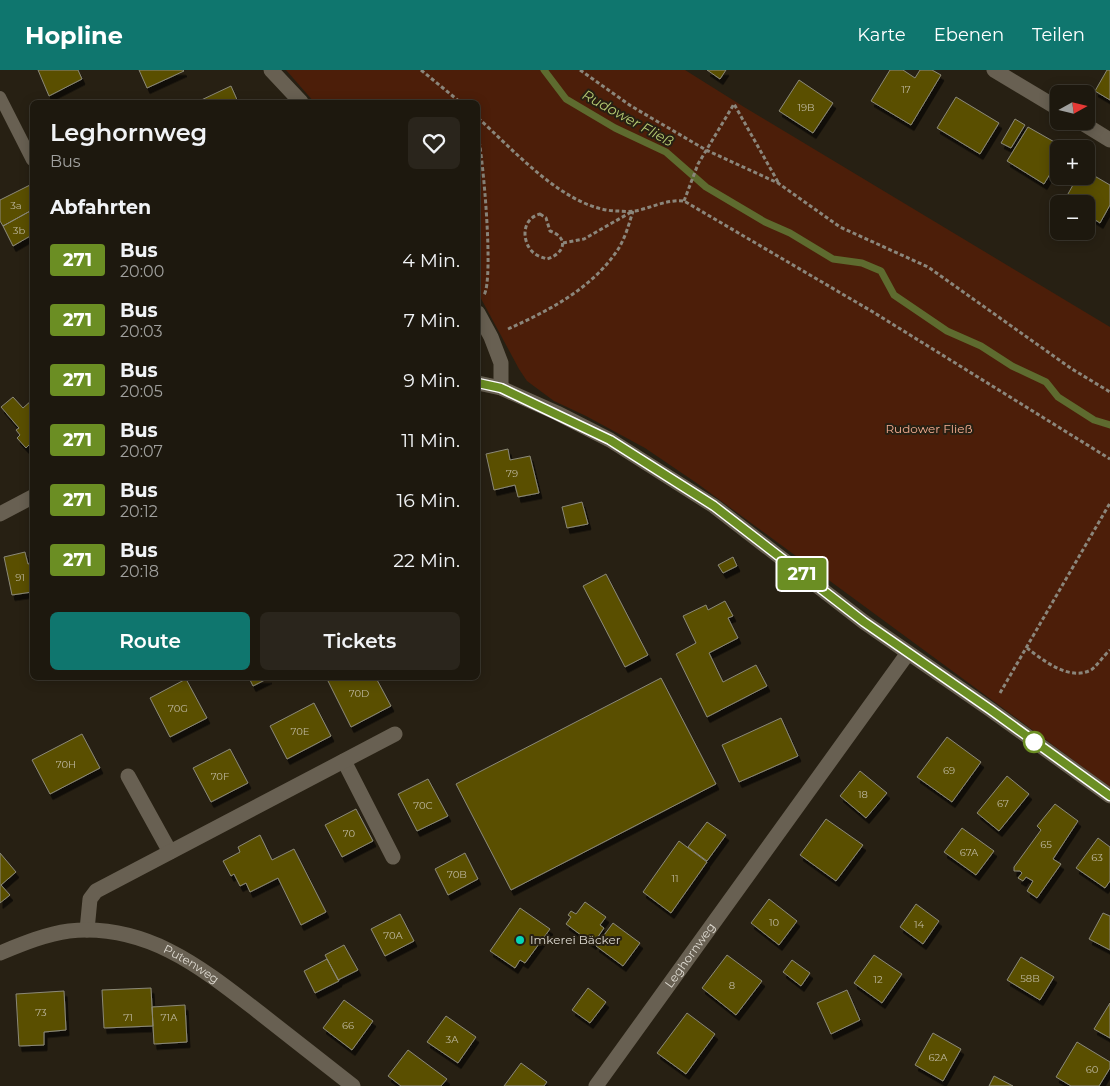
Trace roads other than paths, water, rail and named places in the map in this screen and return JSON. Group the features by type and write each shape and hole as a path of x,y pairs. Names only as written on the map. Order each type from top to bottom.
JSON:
{"street":[{"path":"271,70 299,100"},
{"path":"994,70 1050,104"},
{"path":"1094,130 1110,140"},
{"path":"480,317 491,337 500,363 501,388"},
{"path":"480,383 501,388 610,440 714,506 864,622 1110,796"},
{"path":"0,514 30,498"},
{"name":"Leghornweg","path":"596,1086 908,653"},
{"path":"87,930 90,899 96,891 395,734"},
{"path":"344,761 393,857"},
{"path":"128,776 170,852"},
{"name":"Putenweg","path":"0,953 67,931 110,931 135,936 166,948 198,966 353,1086"}],"lane":[{"path":"0,97 30,156"}],"waterway":[{"name":"Rudower Fließ","path":"544,70 566,99 615,128 666,152 706,187 833,259 862,263 881,271 894,295 947,331 981,346 1012,366 1046,382 1058,397 1094,420 1110,425"}],"place":[{"name":"Imkerei Bäcker","path":"520,940"}]}
